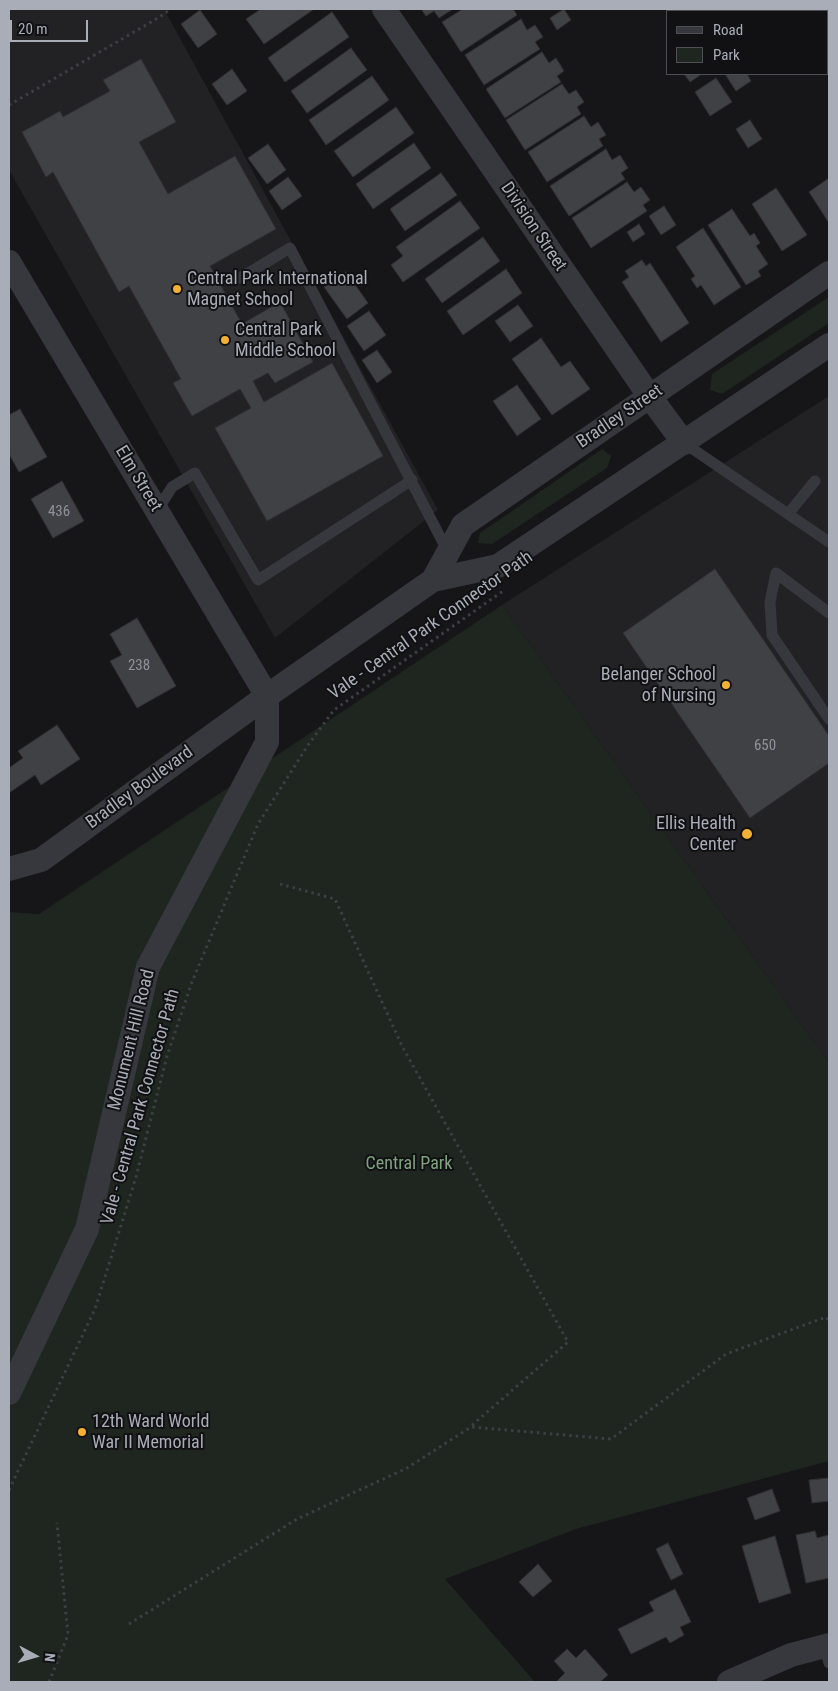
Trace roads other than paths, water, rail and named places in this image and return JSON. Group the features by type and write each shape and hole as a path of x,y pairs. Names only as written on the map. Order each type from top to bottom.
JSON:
{"street":[{"name":"Division Street","path":"384,9 650,397 684,443"},
{"name":"Elm Street","path":"9,262 267,696"},
{"name":"Bradley Street","path":"433,580 463,525 829,273"},
{"name":"Bradley Street","path":"267,696 433,580 498,566 829,345"},
{"name":"Bradley Boulevard","path":"9,869 41,860 267,696"},
{"name":"Monument Hill Road","path":"9,1393 87,1229 148,968 267,742 267,696"},
{"path":"730,1682 791,1655 828,1651"}],"lane":[{"path":"240,278 290,248 448,552"},
{"path":"684,443 829,542"},
{"path":"157,511 172,488 194,473 258,580 412,480"},
{"path":"788,514 814,481"},
{"path":"829,613 776,574 770,602 772,635 829,719"}],"place":[{"name":"Central Park International Magnet School","path":"177,289"},
{"name":"Central Park Middle School","path":"225,340"},
{"name":"Belanger School of Nursing","path":"726,685"},
{"name":"Ellis Health Center","path":"747,834"},
{"name":"12th Ward World War II Memorial","path":"82,1432"}],"park label":[{"name":"Central Park","path":"409,1164"}]}
